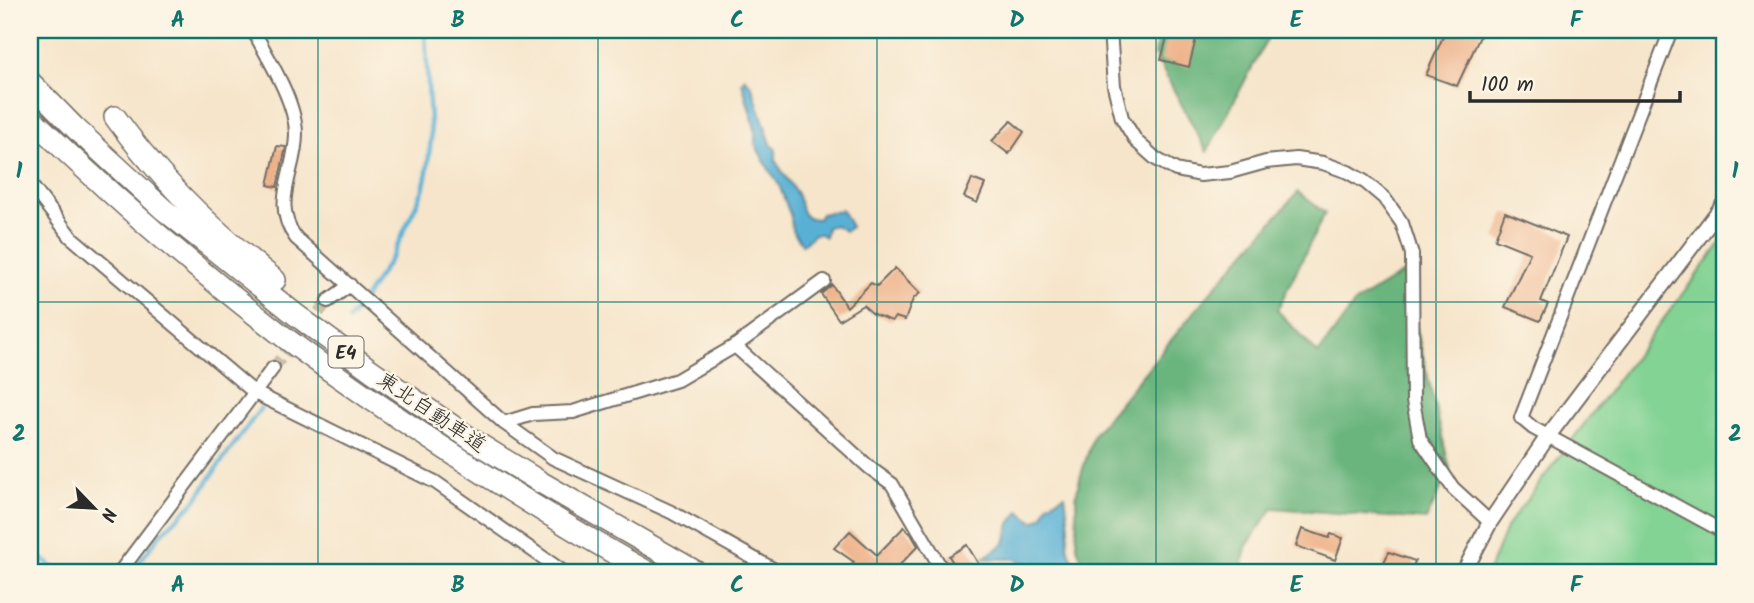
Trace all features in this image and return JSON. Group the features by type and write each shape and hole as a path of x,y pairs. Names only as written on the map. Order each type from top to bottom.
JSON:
{"highway":[{"name":"東北自動車道","path":"30,82 122,172 198,238 372,371 542,484 698,573"},
{"name":"東北自動車道","path":"30,117 151,230 272,328 418,431 649,573"},
{"path":"115,117 148,160 183,198 239,250 328,324 443,406 477,443"}],"street":[{"path":"253,30 283,86 293,113 296,134 284,204 285,217 296,238 504,423 554,458 671,512 780,573"},
{"path":"1111,30 1114,86 1122,118 1136,141 1156,159 1176,170 1200,175 1296,159 1323,163 1348,172 1384,198 1402,223 1412,254 1413,401 1420,439 1453,488 1490,522"},
{"path":"1671,30 1521,418 1533,428 1724,532"},
{"path":"30,184 71,237 255,393 435,482 565,573"},
{"path":"1466,570 1490,522 1548,436 1724,204"},
{"path":"504,423 533,414 573,412 677,380 735,346 824,281"},
{"path":"328,301 349,285"},
{"path":"735,346 870,468 892,484 944,573"},
{"path":"119,573 273,368"}],"green space":[{"path":"1159,30 1272,30 1207,152 1155,55"},
{"path":"1298,192 1325,213 1277,310 1318,354 1355,303 1403,273 1450,469 1426,520 1273,508 1246,547 1241,573 1087,573 1077,547 1076,496 1094,434 1213,289"},
{"path":"1724,239 1724,573 1488,573 1507,526"}],"water":[{"path":"745,78 752,87 771,144 776,150 776,162 797,194 803,213 808,218 818,219 821,214 842,210 851,227 845,231 835,225 827,227 825,237 814,234 803,245 792,230 791,217 779,185 755,144 755,129 742,82"},
{"path":"1065,495 1069,527 1067,546 1078,573 1038,573 1038,568 1016,559 982,559 1005,543 1010,524 1019,511 1034,522 1043,516 1048,504"}],"building":[{"path":"1169,30 1198,30 1189,67 1161,60"},
{"path":"1446,30 1483,30 1457,86 1426,75"},
{"path":"1011,121 1024,132 1009,154 992,141"},
{"path":"277,146 286,147 277,187 268,185"},
{"path":"972,179 985,184 977,203 964,197"},
{"path":"1505,212 1567,237 1541,301 1548,304 1540,321 1505,307 1530,253 1495,239"},
{"path":"895,268 920,293 913,299 905,320 895,317 892,321 873,314 863,305 839,320 821,294 832,285 847,307 871,283 877,286"},
{"path":"904,527 918,546 892,573 860,573 851,565 854,562 834,548 850,531 877,555"},
{"path":"1302,529 1329,538 1331,534 1343,538 1335,560 1296,546"},
{"path":"967,545 984,573 959,573 949,556"},
{"path":"1389,552 1415,561 1411,573 1401,573 1382,566"}],"waterway":[{"path":"348,320 393,255 423,190 431,139 425,30"},
{"path":"131,573 159,536 195,501 261,408"},
{"path":"30,549 60,573"}],"tunnel":[{"path":"273,368 328,301"}]}
